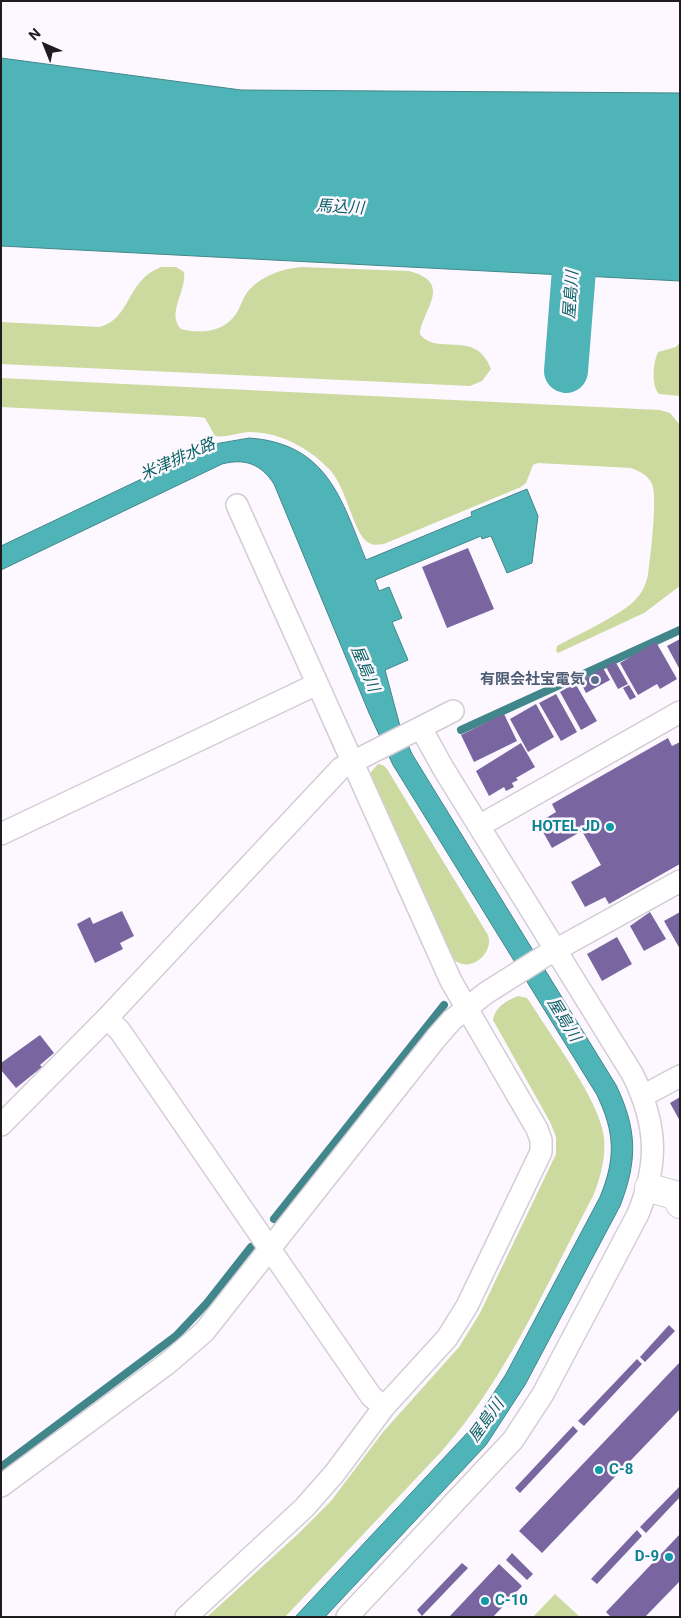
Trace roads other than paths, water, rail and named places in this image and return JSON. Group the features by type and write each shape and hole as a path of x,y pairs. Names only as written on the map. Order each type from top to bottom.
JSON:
{"street":[{"path":"186,1617 304,1508 334,1474 384,1407 435,1353 458,1322 541,1152 541,1140 537,1129 451,981 359,759 317,684 237,504"},
{"path":"1,834 317,684"},
{"path":"1,1125 107,1018 340,768 453,711"},
{"path":"479,826 680,712"},
{"path":"347,1617 495,1461 529,1418 638,1214 648,1188 653,1159 652,1129 643,1096 633,1075 550,954 479,826 416,730"},
{"path":"1,1486 187,1348 214,1320 437,1037 466,1007 550,954 680,881"},
{"path":"107,1018 120,1031 371,1396 384,1407"},
{"path":"643,1096 680,1076"},
{"path":"648,1188 675,1195 680,1204"}],"water":[{"name":"馬込川","path":"1,58 241,90 680,93 680,281 1,246"},
{"path":"250,438 276,442 297,451 314,463 328,478 339,496 366,560 472,516 471,512 527,489 538,516 532,563 507,573 491,536 482,539 481,536 375,580 379,591 389,587 402,618 392,622 408,660 385,670 400,726 412,754 616,1085 628,1116 633,1145 630,1174 620,1206 525,1385 486,1445 325,1617 295,1617 469,1431 506,1374 600,1197 609,1170 611,1146 607,1121 597,1095 393,765 369,713 274,484 264,472 258,467 245,462 222,464 1,570 1,546 215,444"}],"waterway":[{"name":"屋島川","path":"566,371 578,219"},
{"path":"461,730 680,630"},
{"path":"274,1219 444,1005"},
{"path":"1,1467 176,1336 207,1303 251,1247"}],"place":[{"name":"有限会社宝電気","path":"595,680"},
{"name":"HOTEL JD","path":"610,827"},
{"name":"C-8","path":"599,1470"},
{"name":"D-9","path":"669,1557"},
{"name":"C-10","path":"485,1601"}],"water label":[{"name":"米津排水路","path":"178,460"}]}
